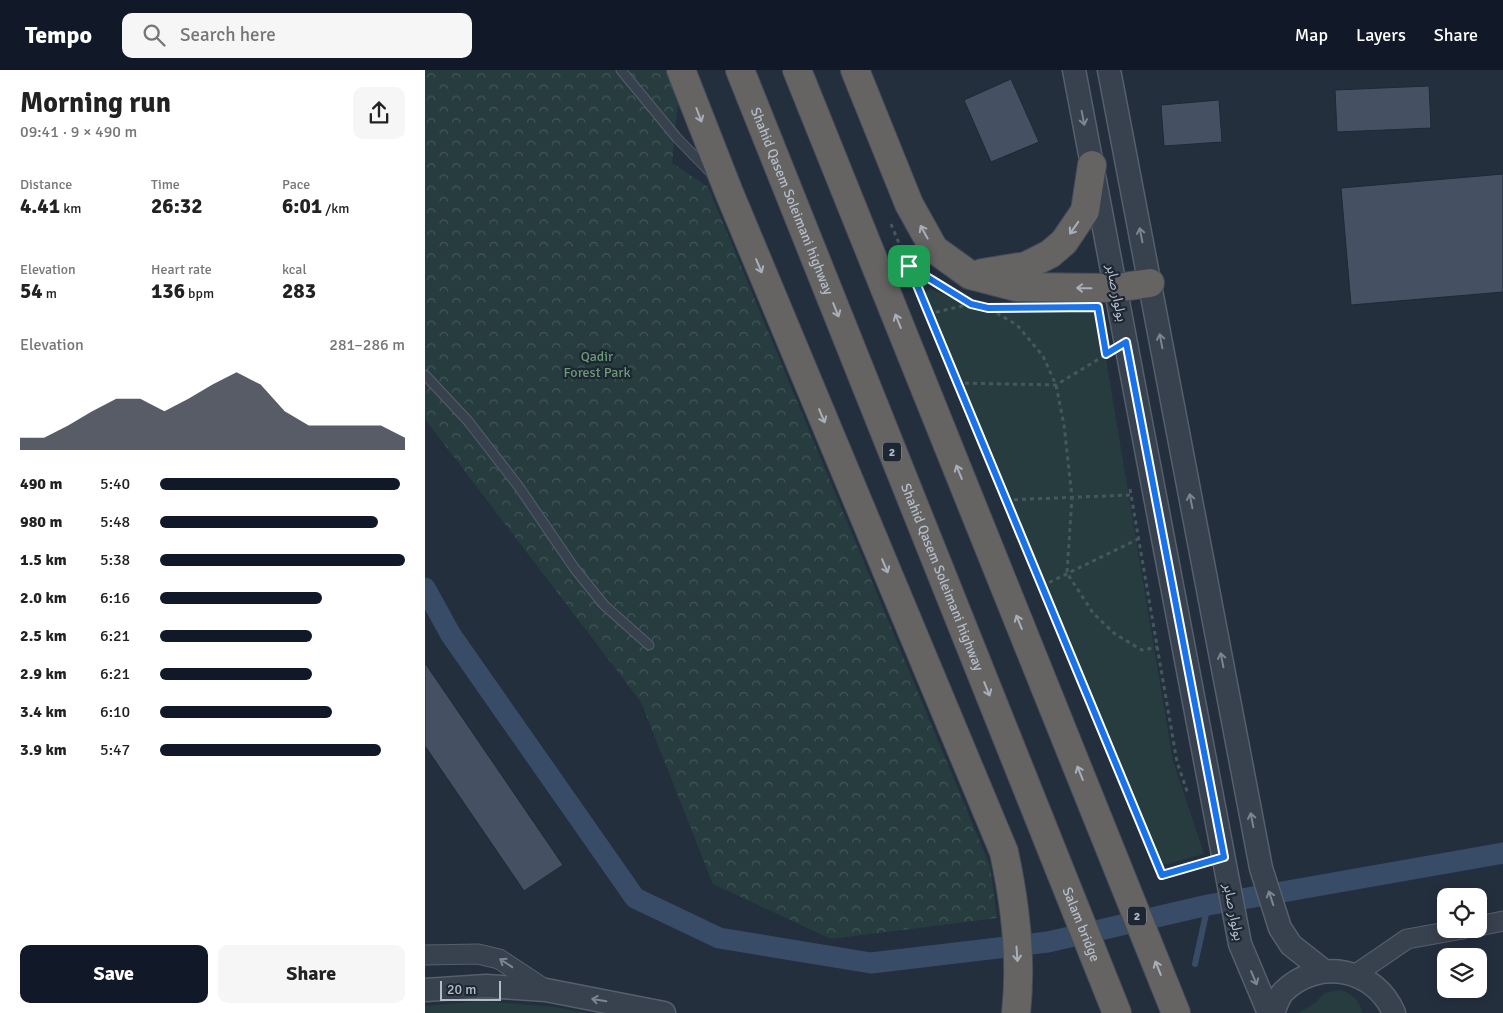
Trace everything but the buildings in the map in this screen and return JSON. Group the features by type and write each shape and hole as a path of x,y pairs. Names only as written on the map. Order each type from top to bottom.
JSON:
{"highway":[{"path":"681,70 728,190 1005,852 1014,918 1018,1001"},
{"name":"Shahid Qasem Soleimani highway","path":"740,70 1045,835"},
{"name":"2","path":"797,70 1176,1013"},
{"path":"855,70 909,204 934,249 963,285 1116,288 1150,282"},
{"path":"963,285 1026,266 1050,254 1064,242 1085,211 1093,165"},
{"name":"Salam bridge","path":"1045,835 1117,1013"}],"street":[{"name":"بولوار صابر","path":"1074,70 1116,288 1115,343 1155,494 1240,944 1271,1013"},
{"path":"1109,70 1261,868 1280,928 1291,945 1324,971"},
{"path":"1487,924 1503,921"},
{"path":"1356,974 1407,939 1437,934"},
{"path":"425,955 478,954 499,959 546,990"},
{"path":"1271,1013 1282,994 1301,978 1324,971 1356,974 1378,988 1388,998 1394,1013"},
{"path":"425,990 486,986 546,990 664,1013"}],"lane":[{"path":"621,70 677,138 728,190"},
{"path":"425,375 468,421 519,487 575,569 604,605 649,645"}],"path":[{"path":"909,204 889,219 1162,875 1225,866"},
{"path":"909,266 948,290"},
{"path":"963,285 971,304"},
{"path":"963,285 988,308 1017,325 1043,356 1056,385 1064,425 1072,497 1067,574 1093,614 1115,634 1142,650 1183,643"},
{"path":"928,314 971,304 988,308 1007,308"},
{"path":"957,383 1056,385 1106,354 1115,343"},
{"path":"1106,354 1115,343"},
{"path":"1106,354 1108,364"},
{"path":"1129,485 1177,762 1189,798"},
{"path":"1006,500 1155,494"},
{"path":"1042,586 1138,539"}],"green space":[{"name":"Qadir Forest Park","path":"425,70 666,70 678,102 672,163 708,187 990,866 997,918 831,939 713,884 641,702 425,419"},
{"path":"931,289 982,311 1098,311 1173,761 1204,854 1163,865 925,292"},
{"path":"1339,990 1355,998 1362,1013 1298,1013 1315,1003 1325,993"},
{"path":"483,1001 555,1007 589,1013 425,1013 425,1006"}],"waterway":[{"path":"425,588 451,635 635,898 719,938 871,963 1048,942 1208,905 1503,853"},
{"path":"1195,964 1208,905"}],"route":[{"path":"909,266 971,304 988,308 1098,307 1106,354 1126,342 1224,857 1162,875 909,266"}]}
